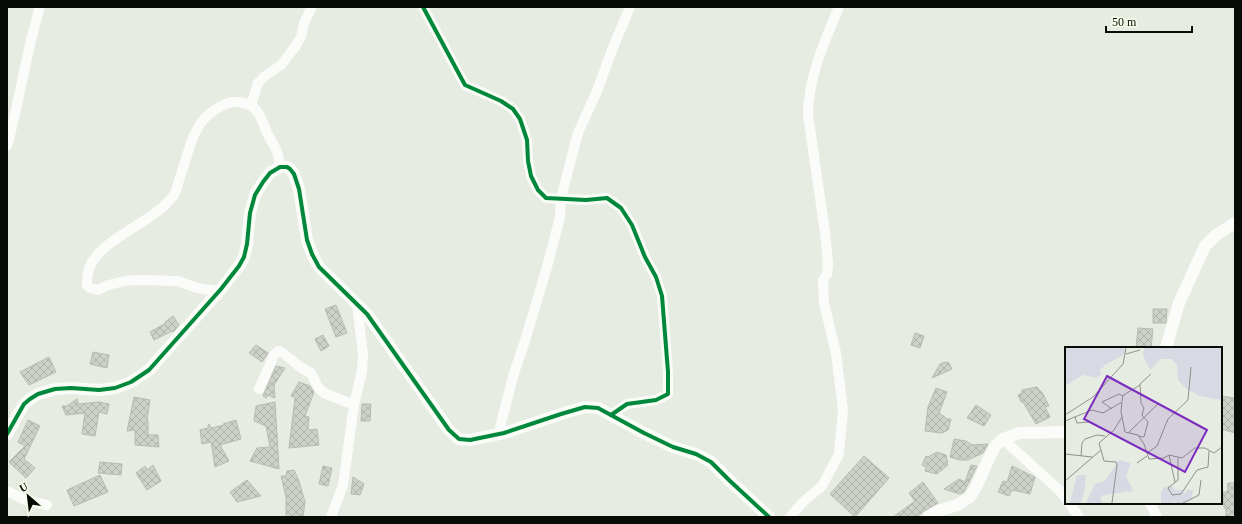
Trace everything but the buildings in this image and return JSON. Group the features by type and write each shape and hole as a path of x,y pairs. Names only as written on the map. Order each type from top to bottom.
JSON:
{"street":[{"path":"7,146 14,123 32,33 40,7"},
{"path":"251,106 258,83 281,65 295,47 301,37 304,23 312,7"},
{"path":"423,7 465,86 501,101 513,109 520,119 526,140 531,176 538,190 546,198 586,200 607,198 621,208 632,225 645,257 656,276 662,296 668,372 668,394 656,400 627,404 611,415"},
{"path":"498,435 514,373 547,267 560,217 561,199 578,133 630,7"},
{"path":"790,517 803,502 822,486 839,454 843,410 839,367 824,303 823,280 827,274 828,264 825,232 808,115 808,101 819,55 839,7"},
{"path":"219,291 197,288 178,281 140,280 125,281 98,290 90,288 87,285 88,272 93,261 102,250 164,206 174,194 183,170 190,143 196,130 205,118 214,110 226,103 236,102 249,104 256,110 277,152 280,166"},
{"path":"7,434 24,404 38,394 55,389 71,388 99,390 115,388 131,382 149,370 219,291 239,266 244,256 247,244 250,213 256,195 270,173 280,166 290,169 294,174 307,240 319,267 367,314 449,430 459,439 470,440 498,435 584,407 598,408 673,447 696,454 711,462 730,482 769,517"},
{"path":"1166,347 1179,303 1205,246 1216,235 1235,223"},
{"path":"330,517 343,485 354,405 362,371 363,354 357,304"},
{"path":"259,389 274,356 279,351 311,374 318,387 324,393 354,405"},
{"path":"928,517 938,511 957,505 970,497 996,445 1003,439 1019,432 1065,432"},
{"path":"1003,439 1060,490 1065,498"},
{"path":"7,491 25,500 47,505"},
{"path":"1070,504 1079,517"},
{"path":"1150,504 1157,517"}],"cycle path":[{"path":"423,7 465,85 501,101 513,109 520,119 527,140 528,161 531,176 538,190 546,198 586,200 607,198 621,208 632,225 645,257 656,277 662,296 668,372 668,394 656,400 627,404 611,415"},
{"path":"7,434 24,404 38,394 55,389 71,388 99,390 115,388 131,382 149,370 221,289 239,266 244,257 247,244 250,213 255,195 270,173 280,167 287,167 294,174 299,189 307,240 319,267 367,314 449,430 459,439 470,440 504,433 585,407 598,408 673,447 696,454 711,462 769,517"}]}
